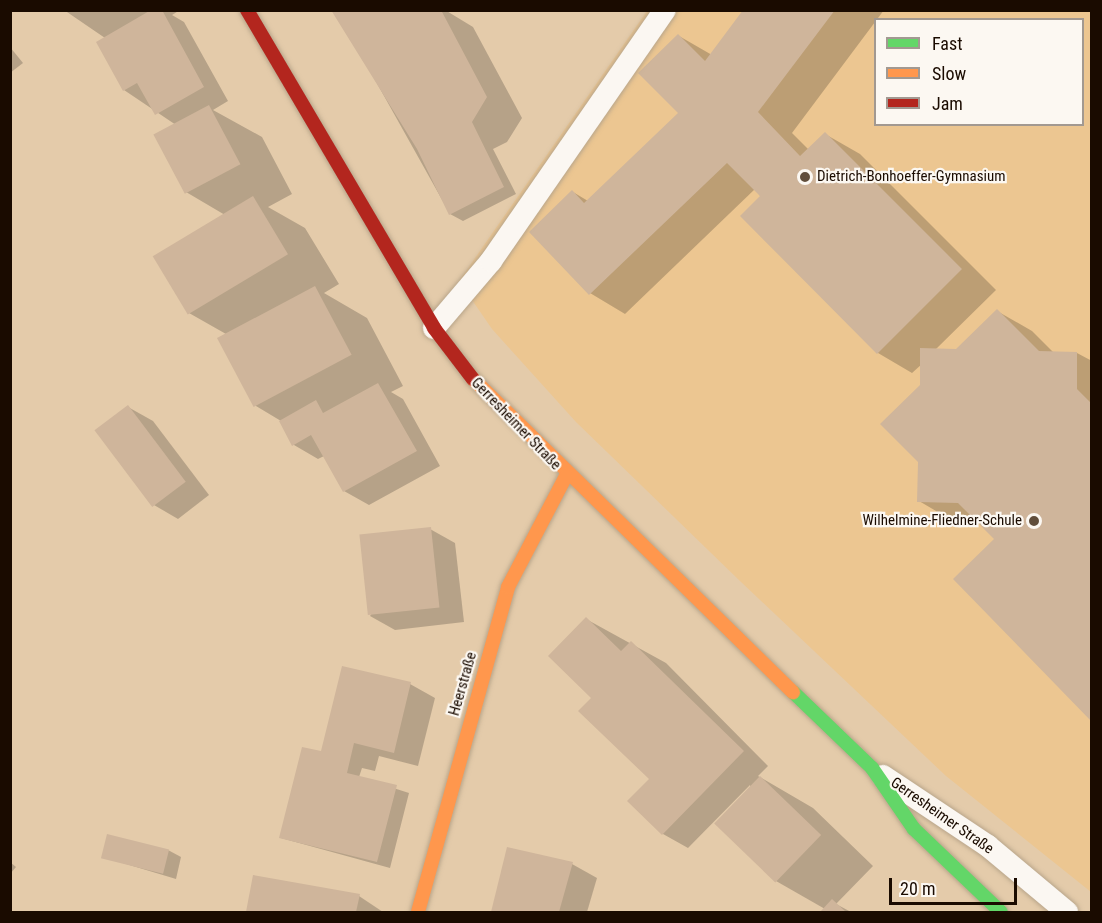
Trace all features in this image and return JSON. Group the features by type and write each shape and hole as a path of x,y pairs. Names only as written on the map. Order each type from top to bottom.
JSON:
{"street":[{"name":"Gerresheimer Straße","path":"247,10 434,328 486,395 567,476 872,768 914,829 1000,912"},
{"name":"Heerstraße","path":"418,912 508,587 567,476"}],"lane":[{"path":"434,328 491,261 665,10"},
{"name":"Gerresheimer Straße","path":"872,768 988,846 1067,912"}],"shaded area":[{"path":"647,11 1091,11 1091,892 946,776 576,422 492,329 459,281"}],"building":[{"path":"151,10 162,10 204,87 155,115 137,83 123,91 96,42"},
{"path":"331,10 441,10 487,97 472,122 504,187 449,215 417,149"},
{"name":"Dietrich-Bonhoeffer-Gymnasium","path":"743,10 835,10 758,112 800,156 825,132 962,269 877,354 740,216 760,196 727,163 589,295 529,232 572,190 584,203 678,113 638,73 678,34 705,61"},
{"path":"209,105 240,164 185,194 153,135"},
{"path":"253,196 288,254 188,315 153,256"},
{"path":"315,286 352,355 254,407 217,338"},
{"name":"Wilhelmine-Fliedner-Schule","path":"997,309 1039,351 1077,352 1077,389 1092,404 1092,722 953,579 994,539 958,503 917,502 918,462 880,424 920,385 920,348 956,349"},
{"path":"378,383 417,451 343,492 311,435 292,446 279,421 316,400 323,413"},
{"path":"128,405 186,482 152,507 94,430"},
{"path":"431,527 439,608 368,615 359,535"},
{"path":"586,617 621,651 631,641 744,751 662,835 627,801 649,779 578,711 591,698 548,656"},
{"path":"342,666 411,682 394,753 354,743 347,773 397,785 377,862 279,838 302,747 321,751"},
{"path":"760,776 821,835 775,883 714,823"},
{"path":"107,834 169,849 163,874 101,858"},
{"path":"507,847 573,862 559,912 491,912"},
{"path":"253,875 360,894 356,912 246,912"},
{"path":"832,899 846,912 820,912"}],"traffic: fast":[{"path":"793,692 872,768 914,829 1001,912"}],"traffic: slow":[{"path":"473,379 793,692"},
{"path":"418,912 508,587 566,476"}],"traffic: jam":[{"path":"247,10 434,328 473,379"}],"place":[{"name":"Dietrich-Bonhoeffer-Gymnasium","path":"805,177"},
{"name":"Wilhelmine-Fliedner-Schule","path":"1034,521"}]}
